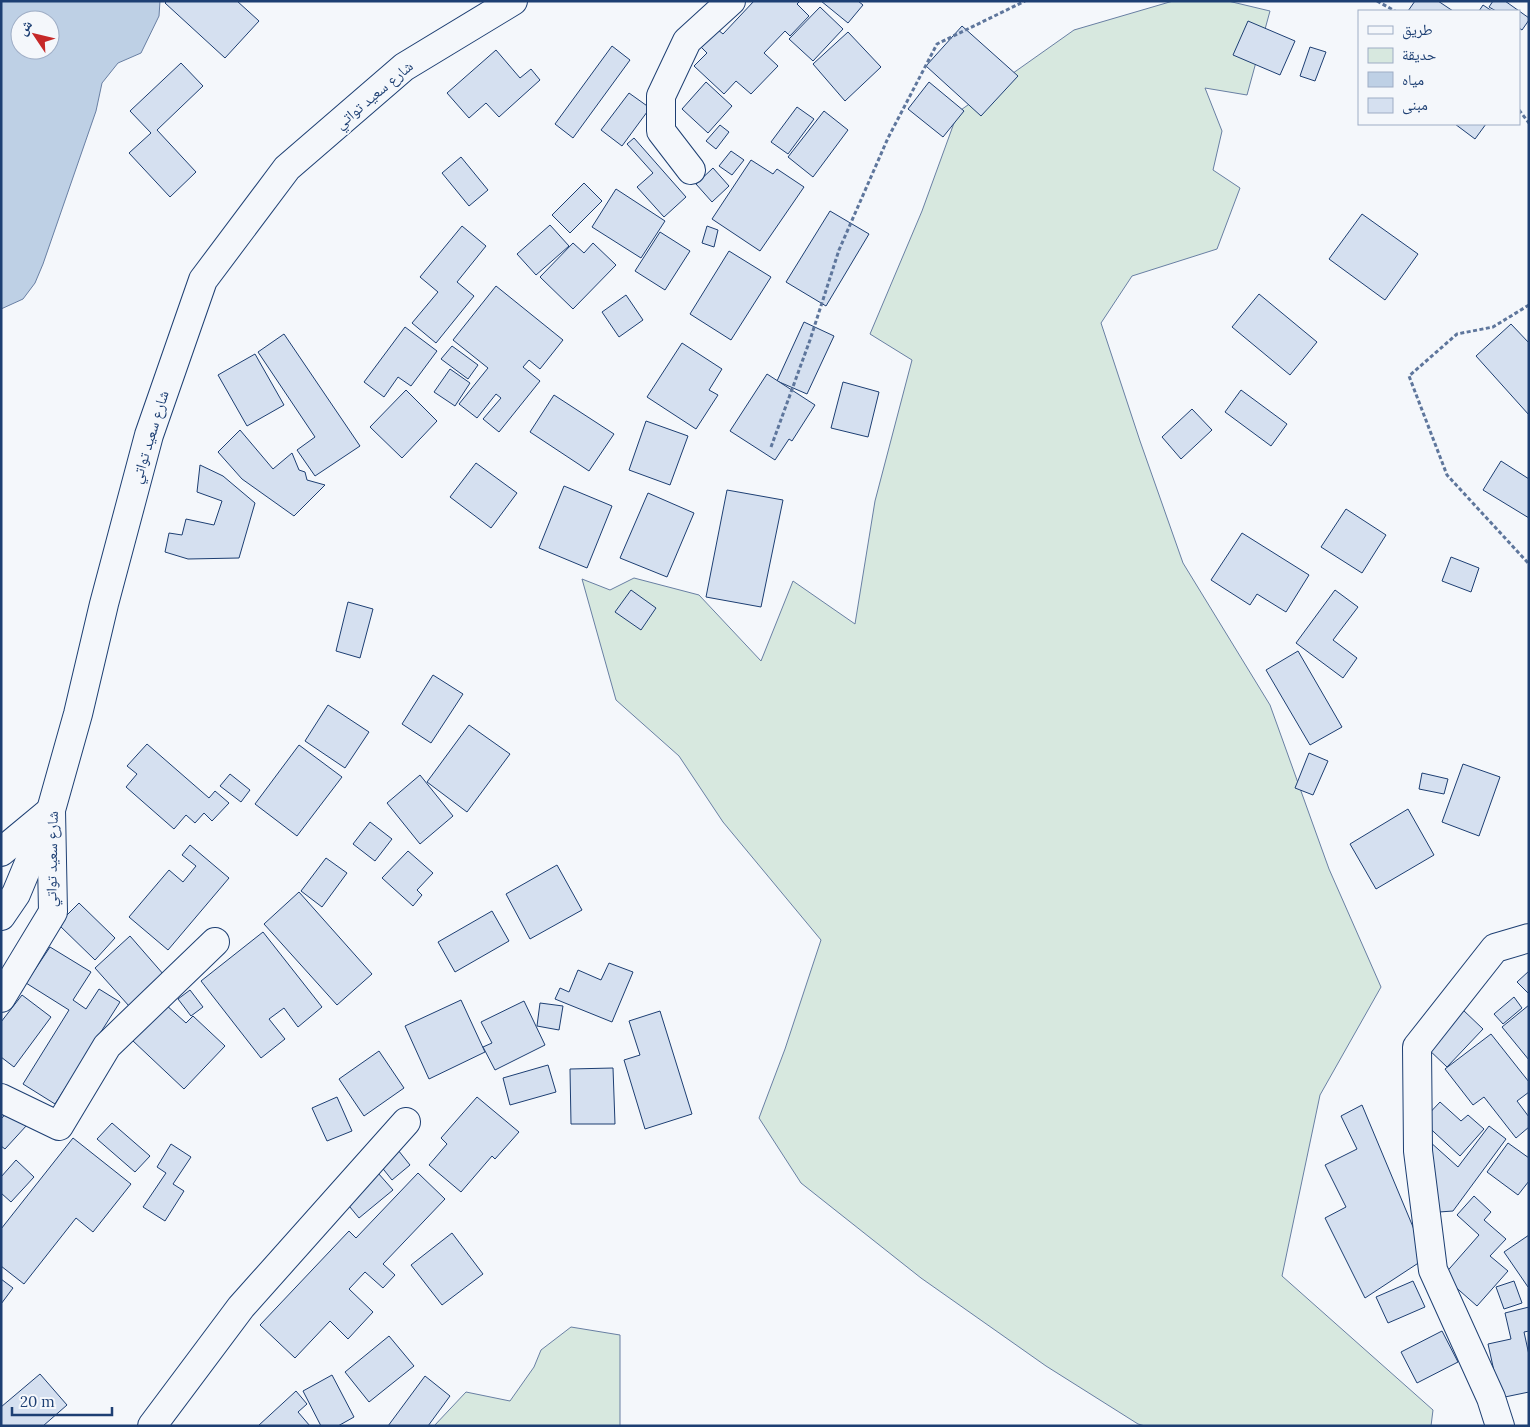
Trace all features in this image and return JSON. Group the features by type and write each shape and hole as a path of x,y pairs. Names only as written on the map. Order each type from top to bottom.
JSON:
{"street":[{"name":"شارع سعيد تواتي","path":"1,998 52,912 52,810 149,435 203,280 288,168 404,67 513,1"},
{"path":"692,170 661,131 662,96 687,41 731,1"},
{"path":"1,852 52,810"},
{"path":"1,916 16,894 52,810"},
{"path":"1500,1426 1491,1398 1433,1270 1418,1151 1417,1047 1495,948 1529,938"},
{"path":"1,1098 60,1126 107,1046 215,942"},
{"path":"152,1426 241,1307 406,1122"}],"path":[{"path":"771,447 810,340 839,250 888,138 937,44 1025,1"},
{"path":"1377,1 1393,10"},
{"path":"1520,111 1529,123"},
{"path":"1529,305 1493,327 1457,334 1409,376 1447,475 1529,564"}],"green space":[{"path":"1173,1 1228,1 1270,11 1247,95 1205,88 1222,131 1213,170 1240,188 1217,249 1132,276 1101,323 1183,563 1270,705 1329,869 1381,987 1320,1095 1282,1276 1433,1410 1431,1426 1145,1426 1138,1424 1046,1366 921,1278 801,1183 759,1118 785,1049 821,940 723,822 679,756 616,700 582,579 610,590 634,578 699,595 761,661 793,581 855,624 875,501 912,360 870,334 922,211 958,112 1074,30"},
{"path":"571,1327 620,1335 620,1426 434,1426 466,1392 510,1401 534,1367 541,1350"}],"water":[{"path":"1,1 160,1 159,16 141,53 118,63 102,83 96,111 43,264 35,283 23,299 1,309"}],"building":[{"path":"167,1 237,1 259,21 225,58 165,3"},
{"path":"754,1 800,1 797,4 809,16 790,36 785,31 764,53 778,66 751,94 736,81 724,94 694,66 707,53 696,42 712,25 723,34"},
{"path":"821,1 858,1 863,5 848,23"},
{"path":"1415,1 1438,1 1452,10 1409,10"},
{"path":"1493,1 1505,1 1518,10 1494,10 1489,7"},
{"path":"1483,5 1490,10 1480,10"},
{"path":"820,7 843,29 813,61 789,39"},
{"path":"1520,12 1529,18 1522,30 1520,29"},
{"path":"1248,21 1295,41 1280,75 1233,55"},
{"path":"962,26 1018,76 981,116 926,66"},
{"path":"848,32 881,67 845,101 813,64"},
{"path":"612,46 630,60 573,138 555,124"},
{"path":"1310,47 1326,52 1315,81 1300,76"},
{"path":"496,50 520,78 531,69 540,80 499,117 486,103 469,118 447,93"},
{"path":"181,63 203,86 157,130 196,172 170,197 129,153 151,133 130,111"},
{"path":"706,82 732,106 708,133 682,109"},
{"path":"929,82 964,111 943,137 908,109"},
{"path":"629,93 650,108 622,146 601,130"},
{"path":"797,107 814,119 788,154 771,142"},
{"path":"824,111 848,130 813,177 788,157"},
{"path":"720,125 729,132 716,149 706,141"},
{"path":"1456,125 1485,125 1475,139"},
{"path":"634,138 686,197 664,217 637,187 653,173 627,144"},
{"path":"731,151 744,160 732,175 719,166"},
{"path":"461,157 488,190 469,206 442,173"},
{"path":"751,160 773,174 777,169 804,187 760,251 712,219"},
{"path":"713,168 729,186 712,202 696,184"},
{"path":"584,183 602,201 570,233 552,215"},
{"path":"616,189 665,221 641,258 592,227"},
{"path":"830,211 869,234 826,306 786,282"},
{"path":"1362,214 1418,254 1385,300 1329,259"},
{"path":"550,225 569,246 536,275 517,254"},
{"path":"462,226 486,246 457,282 474,296 436,343 412,323 438,292 420,277"},
{"path":"707,226 718,230 714,247 702,243"},
{"path":"660,232 690,251 665,290 635,271"},
{"path":"573,243 584,253 593,243 616,265 573,309 540,277"},
{"path":"729,251 771,277 731,340 690,314"},
{"path":"496,286 563,340 540,369 529,360 523,367 540,381 499,432 483,419 501,398 496,394 477,418 459,404 488,368 453,340"},
{"path":"1259,294 1317,342 1290,375 1232,327"},
{"path":"626,295 643,320 619,337 602,312"},
{"path":"804,322 834,336 807,394 777,381"},
{"path":"1511,324 1529,343 1529,415 1476,356"},
{"path":"405,327 437,351 411,386 398,377 384,397 364,382"},
{"path":"284,334 360,446 315,476 297,450 315,437 258,352"},
{"path":"682,343 722,369 709,390 718,395 696,429 647,397"},
{"path":"452,346 478,365 468,379 441,359"},
{"path":"255,354 284,405 247,426 218,375"},
{"path":"450,369 470,383 455,406 434,392"},
{"path":"767,374 815,405 792,441 789,439 775,460 730,431"},
{"path":"843,382 879,392 868,437 831,428"},
{"path":"406,390 437,421 402,458 370,427"},
{"path":"1241,390 1287,424 1271,446 1225,412"},
{"path":"554,395 614,434 589,471 530,432"},
{"path":"1192,409 1212,430 1181,459 1162,437"},
{"path":"646,421 688,436 670,485 629,470"},
{"path":"240,430 273,469 292,453 299,470 305,472 307,480 325,485 294,516 242,479 218,452"},
{"path":"1501,461 1529,479 1529,518 1483,490"},
{"path":"476,463 517,493 491,528 450,497"},
{"path":"200,465 223,476 255,503 239,558 188,559 165,552 169,533 182,535 186,519 214,525 222,501 197,492"},
{"path":"564,486 612,506 587,568 539,548"},
{"path":"727,490 783,500 761,607 706,597"},
{"path":"648,493 694,513 667,577 620,558"},
{"path":"1346,509 1386,535 1362,573 1321,547"},
{"path":"1242,533 1309,575 1286,612 1257,594 1250,605 1211,580"},
{"path":"1451,557 1479,568 1471,592 1442,581"},
{"path":"631,590 656,608 641,630 615,612"},
{"path":"1335,590 1358,607 1333,640 1357,658 1343,678 1296,643"},
{"path":"348,602 373,609 360,658 336,651"},
{"path":"1298,651 1342,727 1310,745 1266,670"},
{"path":"433,675 463,694 431,743 402,724"},
{"path":"328,705 369,732 345,768 305,741"},
{"path":"469,725 510,754 467,812 427,782"},
{"path":"147,744 209,798 215,791 229,803 212,821 204,813 195,823 186,815 174,829 126,787 137,774 127,766"},
{"path":"299,745 342,777 297,836 255,804"},
{"path":"1309,753 1328,761 1313,795 1295,788"},
{"path":"1463,764 1500,777 1479,836 1442,822"},
{"path":"1422,773 1448,779 1444,794 1419,789"},
{"path":"230,774 250,790 241,802 220,786"},
{"path":"420,775 453,816 420,844 387,803"},
{"path":"1408,809 1434,855 1376,889 1350,844"},
{"path":"370,822 392,839 375,861 353,844"},
{"path":"190,845 229,878 168,950 129,917 169,870 183,882 196,866 182,855"},
{"path":"408,851 433,873 417,890 422,895 413,906 382,878"},
{"path":"326,858 347,873 322,907 301,891"},
{"path":"557,865 582,910 530,939 506,894"},
{"path":"299,892 372,974 337,1005 264,924"},
{"path":"79,903 115,938 95,960 58,924"},
{"path":"492,911 509,941 455,972 438,942"},
{"path":"263,932 322,1007 298,1027 284,1008 269,1019 285,1039 261,1058 201,981"},
{"path":"130,936 164,975 129,1006 95,968"},
{"path":"50,947 91,972 73,1000 86,1009 99,989 120,1002 55,1104 23,1084 69,1010 26,983"},
{"path":"609,963 633,972 612,1022 555,999 560,988 569,992 578,970 601,980"},
{"path":"1529,971 1529,994 1517,982"},
{"path":"190,990 203,1007 191,1016 178,999"},
{"path":"22,995 51,1017 14,1067 1,1057 1,1022"},
{"path":"1514,997 1522,1008 1503,1024 1494,1014"},
{"path":"461,1000 485,1052 429,1079 405,1026"},
{"path":"524,1001 545,1045 495,1070 483,1047 492,1043 481,1022"},
{"path":"540,1003 563,1006 559,1030 537,1026"},
{"path":"165,1004 186,1023 193,1016 225,1046 184,1089 132,1040"},
{"path":"1529,1005 1529,1060 1502,1027"},
{"path":"1462,1009 1483,1029 1447,1067 1426,1047"},
{"path":"660,1011 692,1114 645,1129 624,1060 640,1055 629,1021"},
{"path":"1491,1034 1529,1082 1529,1092 1517,1101 1529,1117 1529,1127 1516,1138 1484,1097 1473,1105 1445,1069"},
{"path":"379,1051 404,1088 364,1116 339,1079"},
{"path":"548,1065 556,1092 510,1105 503,1078"},
{"path":"613,1068 615,1124 571,1124 570,1069"},
{"path":"337,1097 352,1131 327,1141 312,1108"},
{"path":"477,1097 519,1132 495,1159 492,1156 461,1192 429,1165 447,1144 441,1138"},
{"path":"1440,1102 1461,1121 1468,1115 1484,1129 1460,1156 1422,1121"},
{"path":"1362,1105 1426,1258 1365,1298 1325,1218 1346,1207 1325,1165 1357,1149 1341,1116"},
{"path":"9,1110 27,1125 5,1149 1,1146 1,1119"},
{"path":"112,1123 150,1156 135,1172 97,1139"},
{"path":"1489,1126 1506,1139 1453,1211 1439,1212 1429,1141 1458,1167"},
{"path":"73,1138 131,1184 93,1232 76,1218 24,1284 1,1266 1,1229"},
{"path":"1508,1143 1529,1158 1529,1181 1518,1195 1487,1172"},
{"path":"171,1144 191,1157 173,1184 184,1191 165,1221 143,1207 166,1173 157,1167"},
{"path":"398,1150 410,1165 392,1180 380,1165"},
{"path":"16,1160 34,1177 11,1202 1,1193 1,1177"},
{"path":"378,1173 393,1190 359,1218 345,1201"},
{"path":"418,1173 445,1199 383,1264 395,1275 383,1288 365,1272 349,1289 373,1312 348,1339 330,1321 295,1358 260,1325 349,1231 356,1238"},
{"path":"1474,1196 1491,1212 1484,1220 1506,1239 1490,1256 1508,1271 1477,1306 1443,1276 1479,1235 1457,1215"},
{"path":"452,1233 483,1274 442,1305 411,1265"},
{"path":"1529,1235 1529,1286 1528,1287 1504,1252"},
{"path":"1,1279 13,1288 1,1304"},
{"path":"1413,1281 1425,1307 1388,1323 1376,1297"},
{"path":"1514,1281 1522,1303 1504,1309 1496,1287"},
{"path":"1529,1307 1529,1331 1524,1332 1529,1355 1529,1392 1500,1398 1488,1344 1511,1339 1505,1313"},
{"path":"1442,1331 1458,1362 1417,1383 1401,1352"},
{"path":"389,1336 414,1366 369,1402 345,1372"},
{"path":"40,1374 67,1405 43,1426 1,1426 1,1407"},
{"path":"332,1375 354,1417 338,1426 321,1426 303,1391"},
{"path":"425,1376 450,1396 428,1426 388,1426"},
{"path":"296,1391 307,1404 298,1412 310,1426 258,1426"}]}
